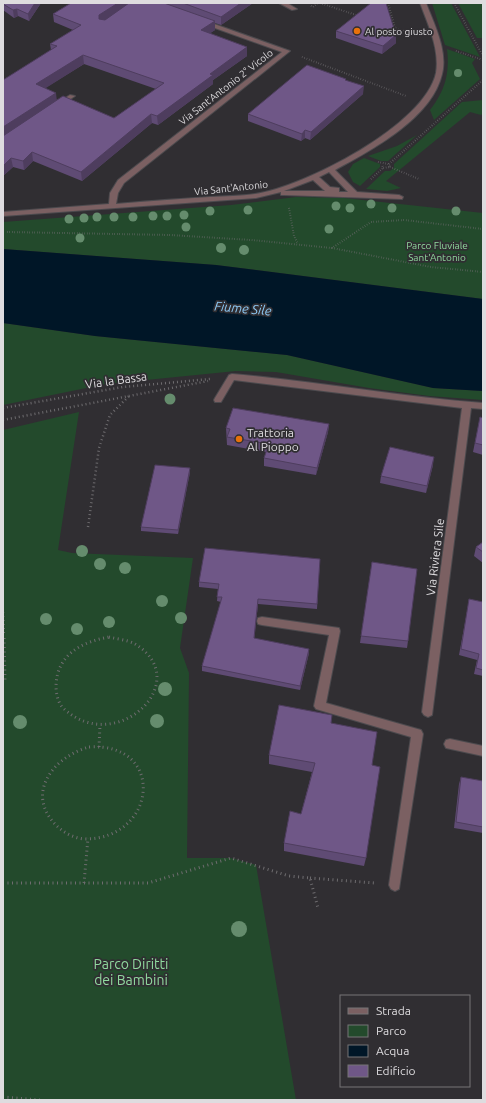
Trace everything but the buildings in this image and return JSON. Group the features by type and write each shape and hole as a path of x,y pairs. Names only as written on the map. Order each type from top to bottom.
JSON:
{"street":[{"path":"282,3 294,9"},
{"name":"Via Sant'Antonio","path":"3,214 235,199 272,194 296,186 330,169 405,123 429,97 439,74 440,63 439,52 423,3"},
{"name":"Via Sant'Antonio 2° Vicolo","path":"112,207 114,192 121,182 287,52 193,19"},
{"path":"53,109 72,96"},
{"path":"330,169 355,194"},
{"path":"314,177 328,188 355,194"},
{"path":"272,194 355,194 400,197"},
{"path":"218,400 232,377 281,380 483,406"},
{"name":"Via Riviera Sile","path":"428,712 467,405"},
{"path":"262,621 335,631 320,706 417,734 395,884"},
{"path":"450,744 483,751"}],"path":[{"path":"320,3 365,18"},
{"path":"388,3 396,28"},
{"path":"454,3 483,56"},
{"path":"388,26 416,35"},
{"path":"414,29 418,41"},
{"path":"296,55 410,97"},
{"path":"419,179 390,167 385,168 381,165 384,163 389,164 483,80"},
{"path":"289,207 294,236 298,244"},
{"path":"332,248 371,222 404,220 483,229"},
{"path":"3,232 176,235 298,244 332,248 431,267 483,272"},
{"path":"3,420 232,377"},
{"name":"Via la Bassa","path":"3,408 123,387 232,377"},
{"path":"88,527 101,442 110,415 130,396"},
{"path":"3,612 3,682"},
{"path":"109,637 129,640 145,650 153,660 157,674 154,693 144,708 132,717 121,722 100,725 77,719 62,706 55,689 57,670 63,659 70,652 88,641 109,637"},
{"path":"99,747 100,725"},
{"path":"99,747 119,751 134,762 143,778 144,795 139,810 124,827 104,837 88,838 81,838 65,833 53,822 46,812 44,790 51,772 62,759 76,751 99,747"},
{"path":"84,883 88,838"},
{"path":"3,883 148,883 231,858 289,876 395,884"},
{"path":"310,878 318,908"},
{"path":"3,1097 40,1100"}],"green space":[{"path":"432,3 451,3 480,57 445,45"},
{"path":"458,3 483,3 483,38 477,38"},
{"path":"447,49 475,59 472,63 480,79 434,120 430,110 443,89 448,66"},
{"path":"483,100 483,113 481,115 470,112 386,181 401,188 387,191 366,189 385,171 390,171 394,168 394,164 462,102"},
{"path":"417,135 388,161 381,161 368,156 397,146"},
{"path":"364,158 380,164 380,167 360,186 353,182 348,172 353,164"},
{"name":"Parco Fluviale Sant'Antonio","path":"296,197 344,198 483,213 483,299 216,265 3,249 3,222 231,205"},
{"path":"3,323 95,336 287,355 433,388 483,391 483,400 429,396 369,388 276,372 236,371 106,384 3,405"},
{"name":"Parco Diritti dei Bambini","path":"79,412 58,550 72,553 193,558 180,648 189,673 187,858 231,858 256,865 296,1100 3,1100 3,430"}],"water":[{"name":"Fiume Sile","path":"3,249 216,265 483,299 483,391 433,388 287,355 95,336 3,323"}],"place":[{"name":"Al posto giusto","path":"357,31"},
{"name":"Trattoria Al Pioppo","path":"239,439"}]}
